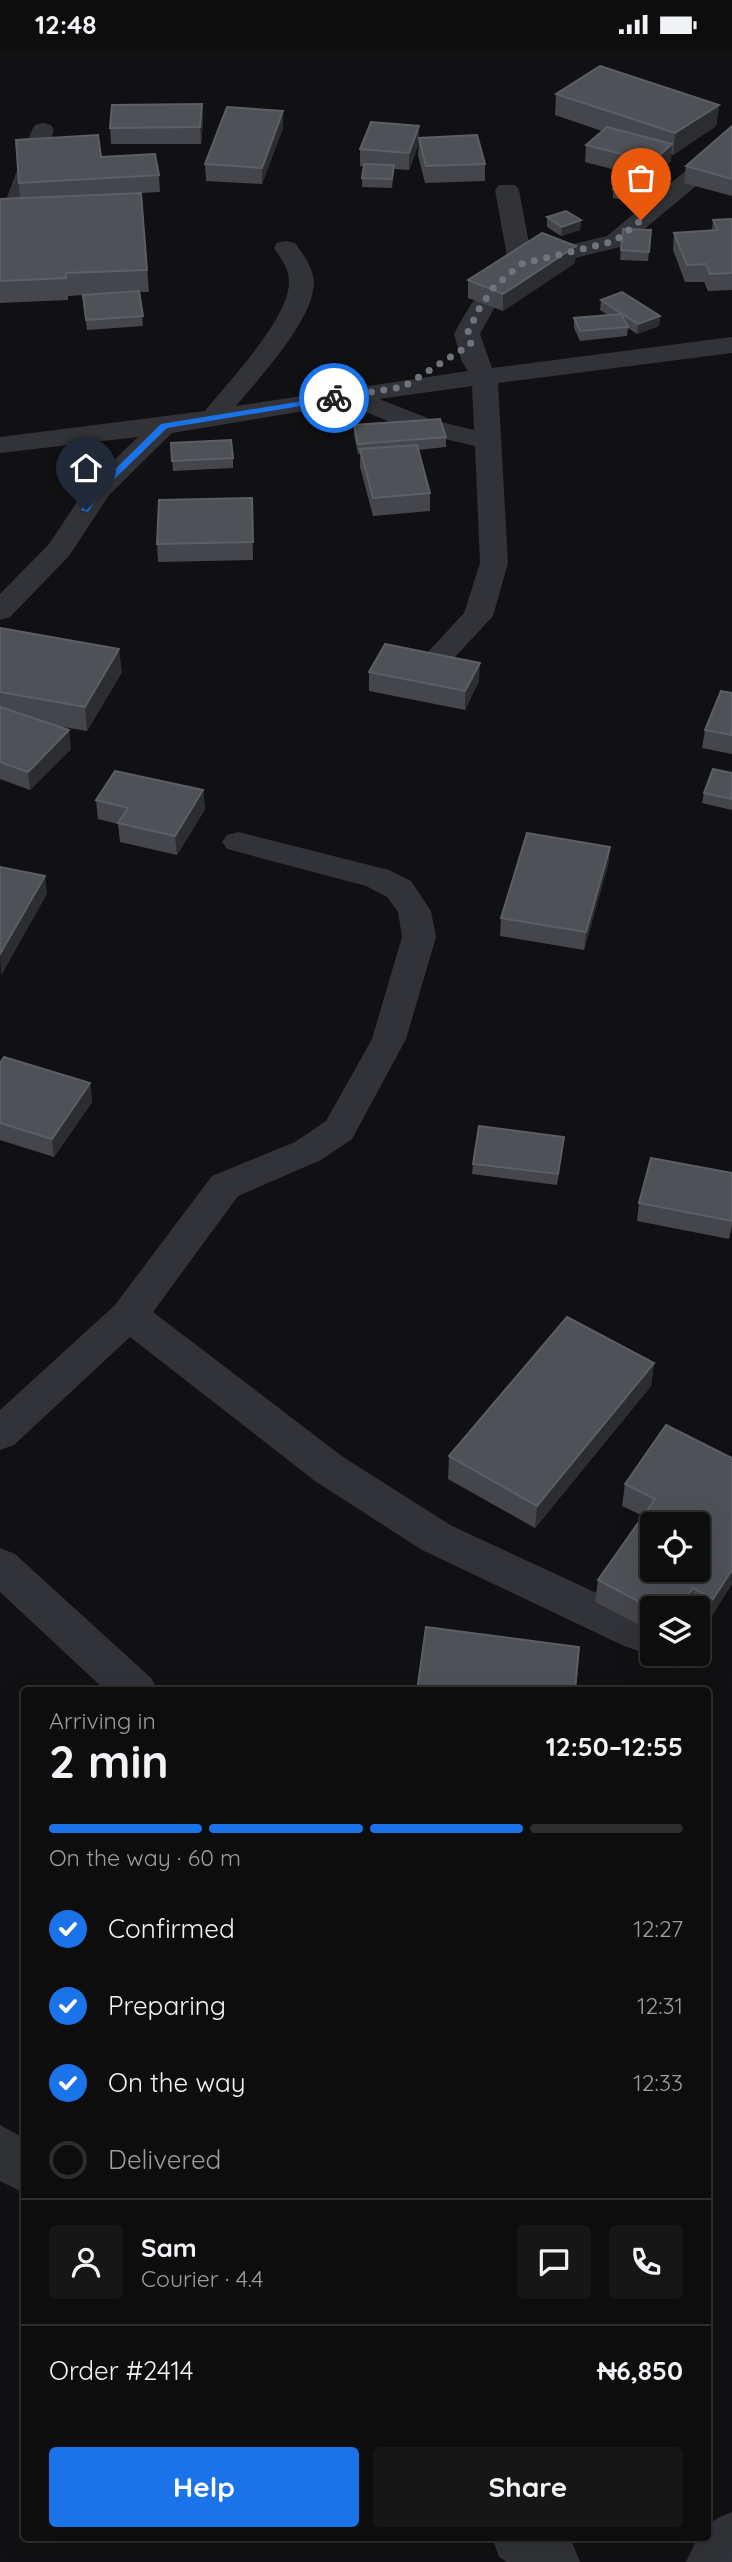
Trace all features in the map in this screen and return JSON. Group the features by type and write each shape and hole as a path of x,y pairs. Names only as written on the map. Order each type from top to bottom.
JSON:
{"street":[{"path":"38,215 6,217 43,130"},
{"path":"431,666 478,616 494,563 485,378 475,362 467,334 479,309 494,287 521,264 615,241 732,144"},
{"path":"507,190 521,264"},
{"path":"214,418 296,310 302,286 299,265 286,248"},
{"path":"403,387 471,344"},
{"path":"0,445 164,426 403,387 732,345"},
{"path":"642,356 732,370"},
{"path":"349,396 424,426 490,442"},
{"path":"0,611 59,551 99,490 164,426"},
{"path":"98,433 130,460"},
{"path":"0,1434 129,1315 225,1186 308,1151 340,1130 389,1039 419,937 414,911 399,889 377,878 238,842"},
{"path":"129,1315 329,1469 437,1538 639,1633"},
{"path":"0,1566 132,1687"},
{"path":"0,2150 21,2166"},
{"path":"714,2562 732,2540"},
{"path":"524,2541 552,2562"}],"building":[{"path":"600,66 719,105 675,133 556,94"},
{"path":"202,104 200,127 110,128 112,105"},
{"path":"227,107 283,111 262,168 205,164"},
{"path":"371,122 419,126 409,153 360,149"},
{"path":"732,126 732,179 686,166"},
{"path":"607,127 672,144 652,162 586,145"},
{"path":"98,135 101,157 155,154 159,175 19,183 16,140"},
{"path":"477,135 485,164 426,166 419,138"},
{"path":"364,164 394,165 392,179 362,178"},
{"path":"622,176 643,179 634,193 613,189"},
{"path":"141,193 147,270 66,273 66,278 0,281 0,199"},
{"path":"566,211 581,220 562,227 547,217"},
{"path":"732,219 732,273 710,274 706,264 687,265 674,233 718,230 713,220"},
{"path":"623,229 651,230 649,252 621,250"},
{"path":"542,233 576,246 503,294 468,280"},
{"path":"139,291 143,316 86,320 83,295"},
{"path":"622,292 660,316 638,324 601,300"},
{"path":"621,314 628,327 580,331 574,318"},
{"path":"440,419 446,437 358,444 354,425"},
{"path":"231,440 233,458 172,461 171,443"},
{"path":"417,445 430,493 373,498 360,449"},
{"path":"252,498 253,542 157,544 159,500"},
{"path":"0,628 119,649 85,707 0,692"},
{"path":"385,644 480,663 465,691 369,672"},
{"path":"721,691 732,693 732,735 705,730"},
{"path":"0,707 69,730 28,772 0,762"},
{"path":"713,769 732,773 732,799 704,793"},
{"path":"115,771 203,790 175,836 118,823 128,808 96,800"},
{"path":"527,833 610,847 586,932 501,918"},
{"path":"0,867 45,876 0,954"},
{"path":"4,1057 90,1083 52,1139 0,1123 0,1063"},
{"path":"479,1126 564,1137 558,1174 473,1164"},
{"path":"651,1158 732,1173 732,1221 639,1203"},
{"path":"567,1317 654,1363 537,1506 449,1456"},
{"path":"666,1425 732,1458 732,1570 713,1599 693,1588 687,1596 640,1596 640,1602 598,1580 640,1520 640,1582 710,1582 710,1512 646,1512 655,1499 625,1484"},
{"path":"426,1627 579,1647 575,1687 418,1687"}],"way so far":[{"path":"334,398 403,387 434,370 471,344 467,334 479,309 494,287 521,264 615,241 641,220"}],"route":[{"path":"86,510 99,490 164,426 334,398"}]}
